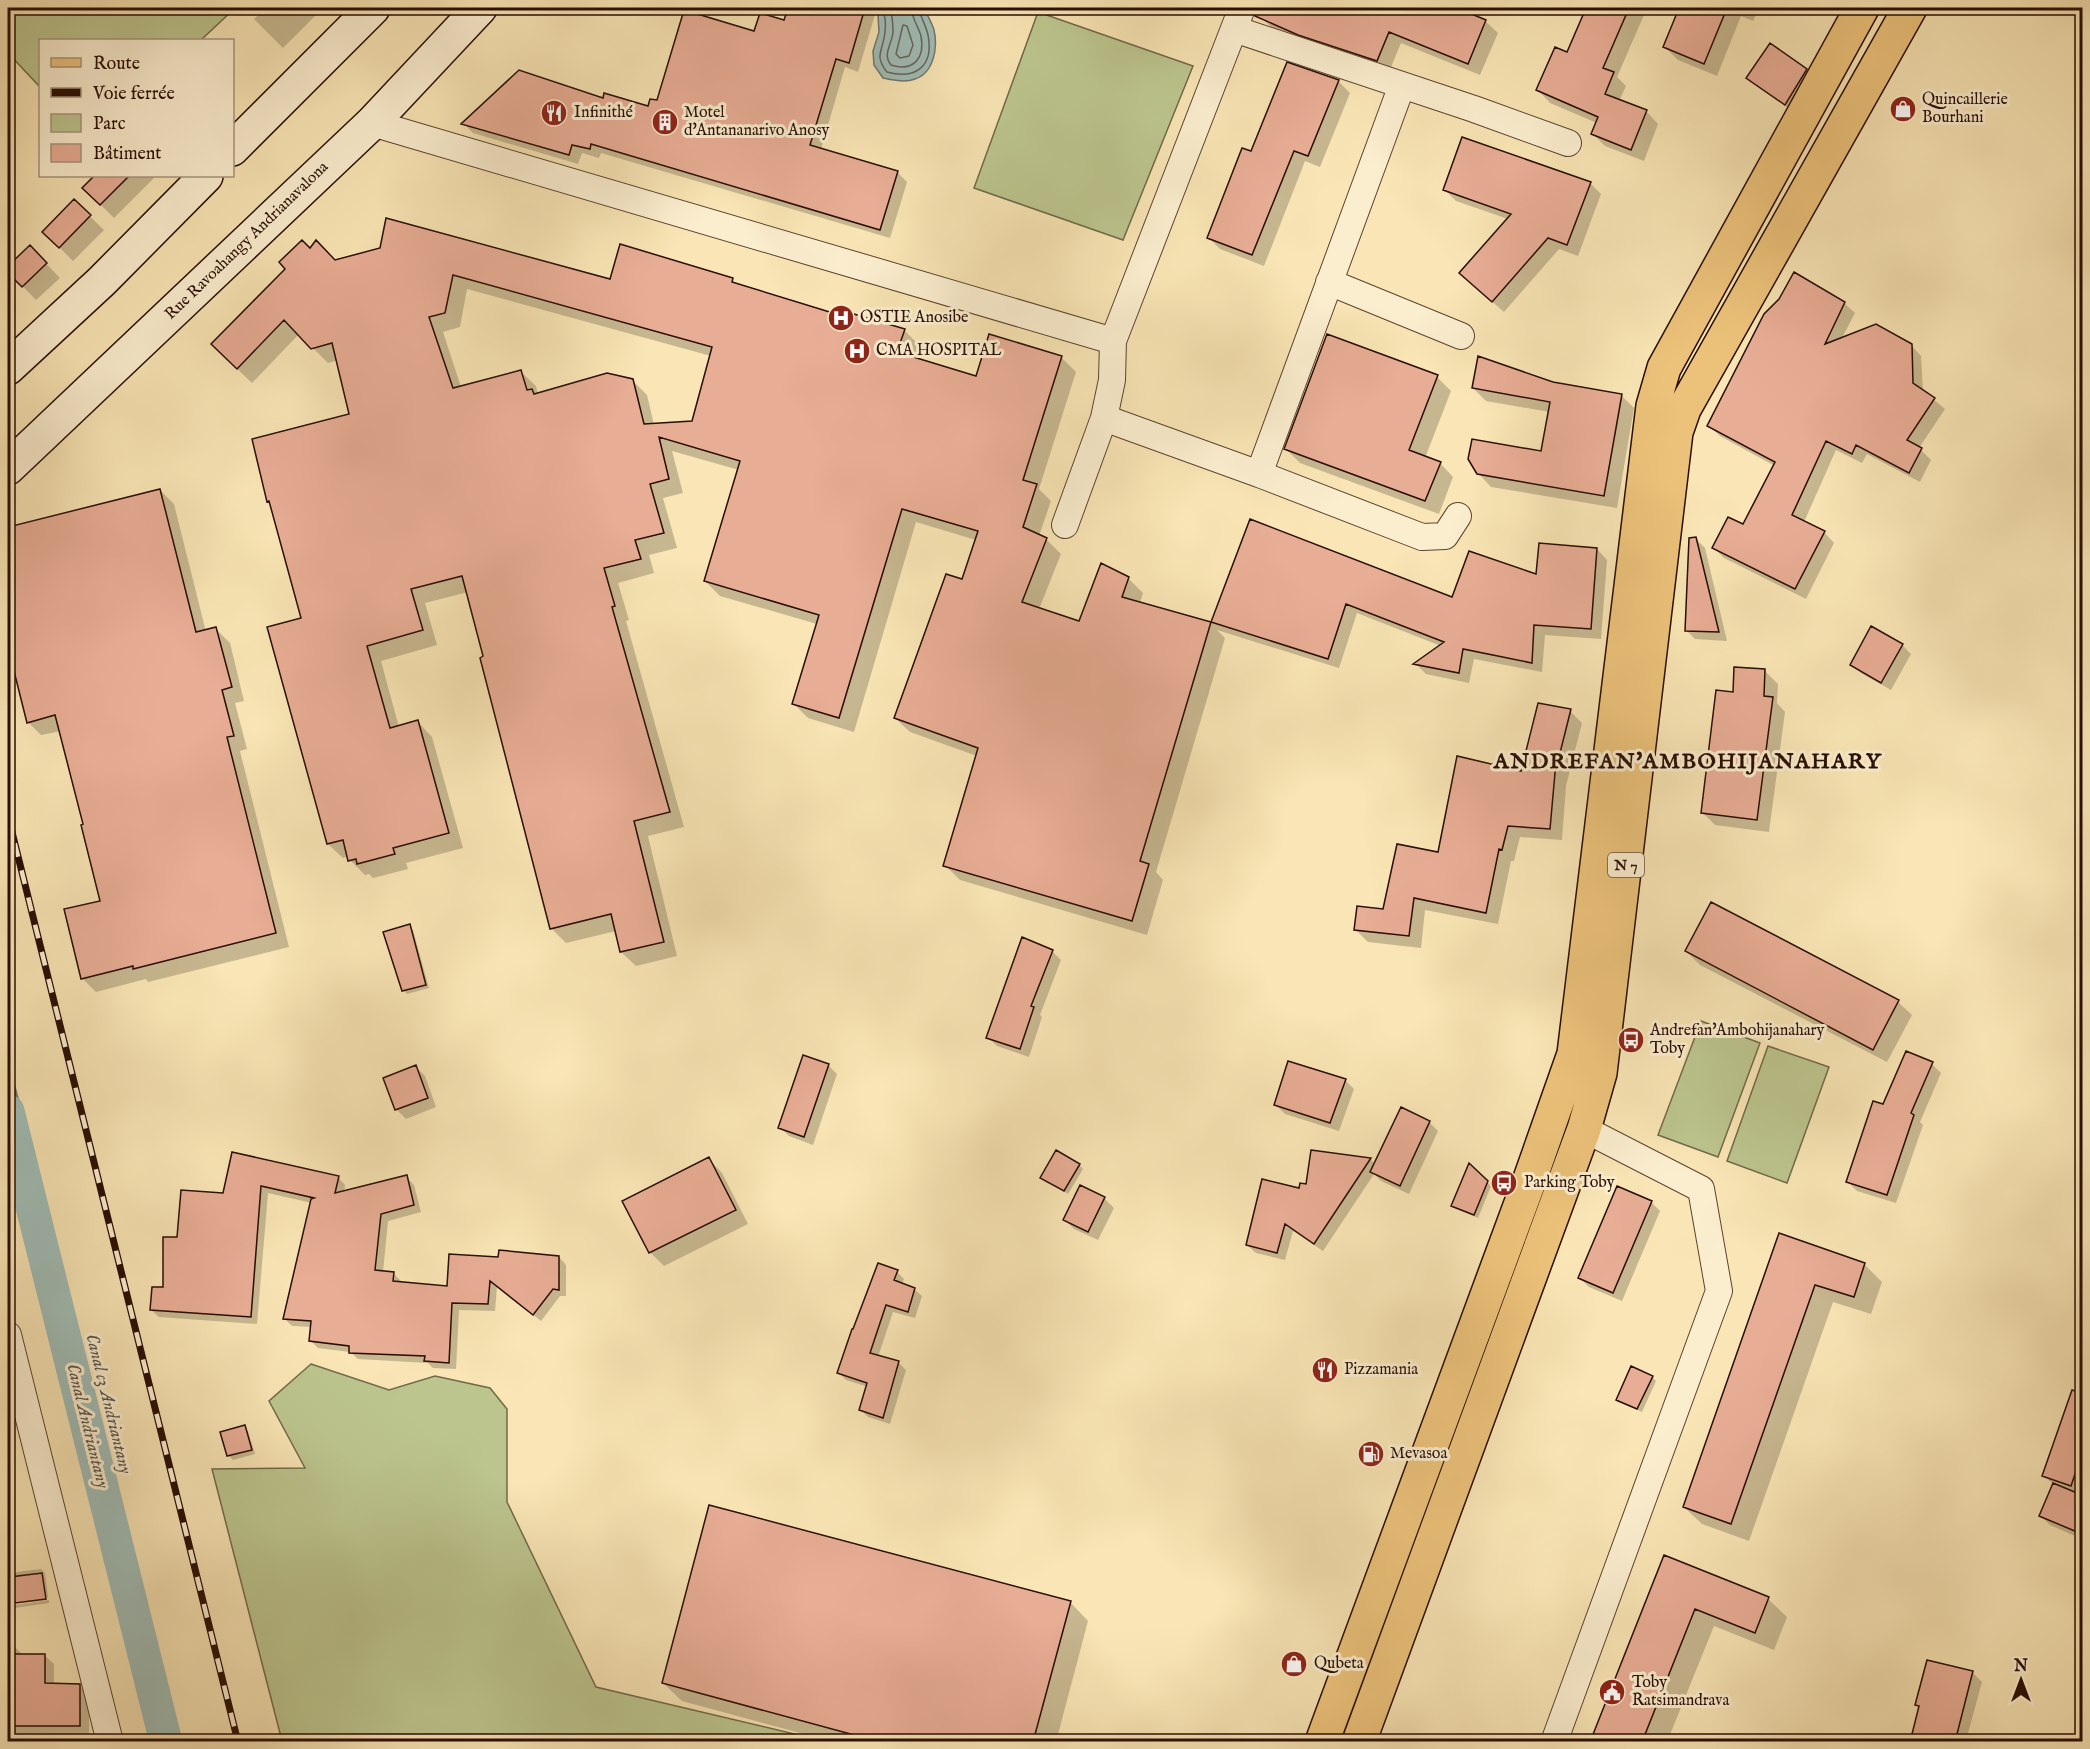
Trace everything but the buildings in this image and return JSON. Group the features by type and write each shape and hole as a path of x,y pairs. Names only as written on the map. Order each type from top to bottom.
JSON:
{"main road":[{"path":"234,147 373,8"},
{"name":"Rue Ravoahangy Andrianavalona","path":"8,468 372,123 480,8"},
{"name":"N 7","path":"1322,1742 1574,1054 1653,406 1664,368 1862,8"},
{"name":"N 7","path":"1359,1742 1581,1138 1600,1073 1676,432 1684,409 1910,8"},
{"path":"8,368 102,281 205,177"}],"street":[{"path":"1065,525 1104,418 1112,380 1113,341 1238,19 1402,85 1568,143"},
{"path":"1259,474 1402,85"},
{"path":"372,123 1113,341"},
{"path":"1329,282 1461,336"},
{"path":"1104,418 1259,474 1422,537 1445,536 1458,516"},
{"path":"1547,1132 1581,1138 1701,1189 1719,1291 1554,1742"},
{"path":"8,1335 110,1742"}],"green space":[{"path":"8,8 235,8 202,39 39,39 39,86 8,53"},
{"path":"1038,12 1193,66 1123,240 974,188"},
{"path":"1701,1021 1760,1043 1718,1157 1658,1135"},
{"path":"1768,1046 1829,1067 1787,1183 1727,1161"},
{"path":"311,1364 389,1390 435,1376 490,1388 507,1409 507,1502 596,1687 824,1741 282,1741 212,1469 305,1468 269,1401"}],"water":[{"path":"876,8 924,8 934,30 935,51 927,71 921,76 907,81 883,78 874,65 873,51 879,32"}],"waterway":[{"name":"Canal c3 Andriantany","path":"8,1075 85,1371 177,1742"},
{"name":"Canal Andriantany","path":"8,1111 166,1742"}],"railway":[{"path":"8,816 238,1742"}],"place":[{"name":"Quincaillerie Bourhani","path":"1903,109"},
{"name":"Infinithé","path":"554,113"},
{"name":"Motel d'Antananarivo Anosy","path":"665,122"},
{"name":"OSTIE Anosibe","path":"841,318"},
{"name":"CMA HOSPITAL","path":"857,351"},
{"name":"Andrefan'Ambohijanahary Toby","path":"1631,1040"},
{"name":"Parking Toby","path":"1504,1183"},
{"name":"Pizzamania","path":"1325,1370"},
{"name":"Mevasoa","path":"1371,1454"},
{"name":"Qubeta","path":"1294,1664"},
{"name":"Toby Ratsimandrava","path":"1612,1692"}],"district":[{"name":"ANDREFAN'AMBOHIJANAHARY","path":"1688,762"}]}
